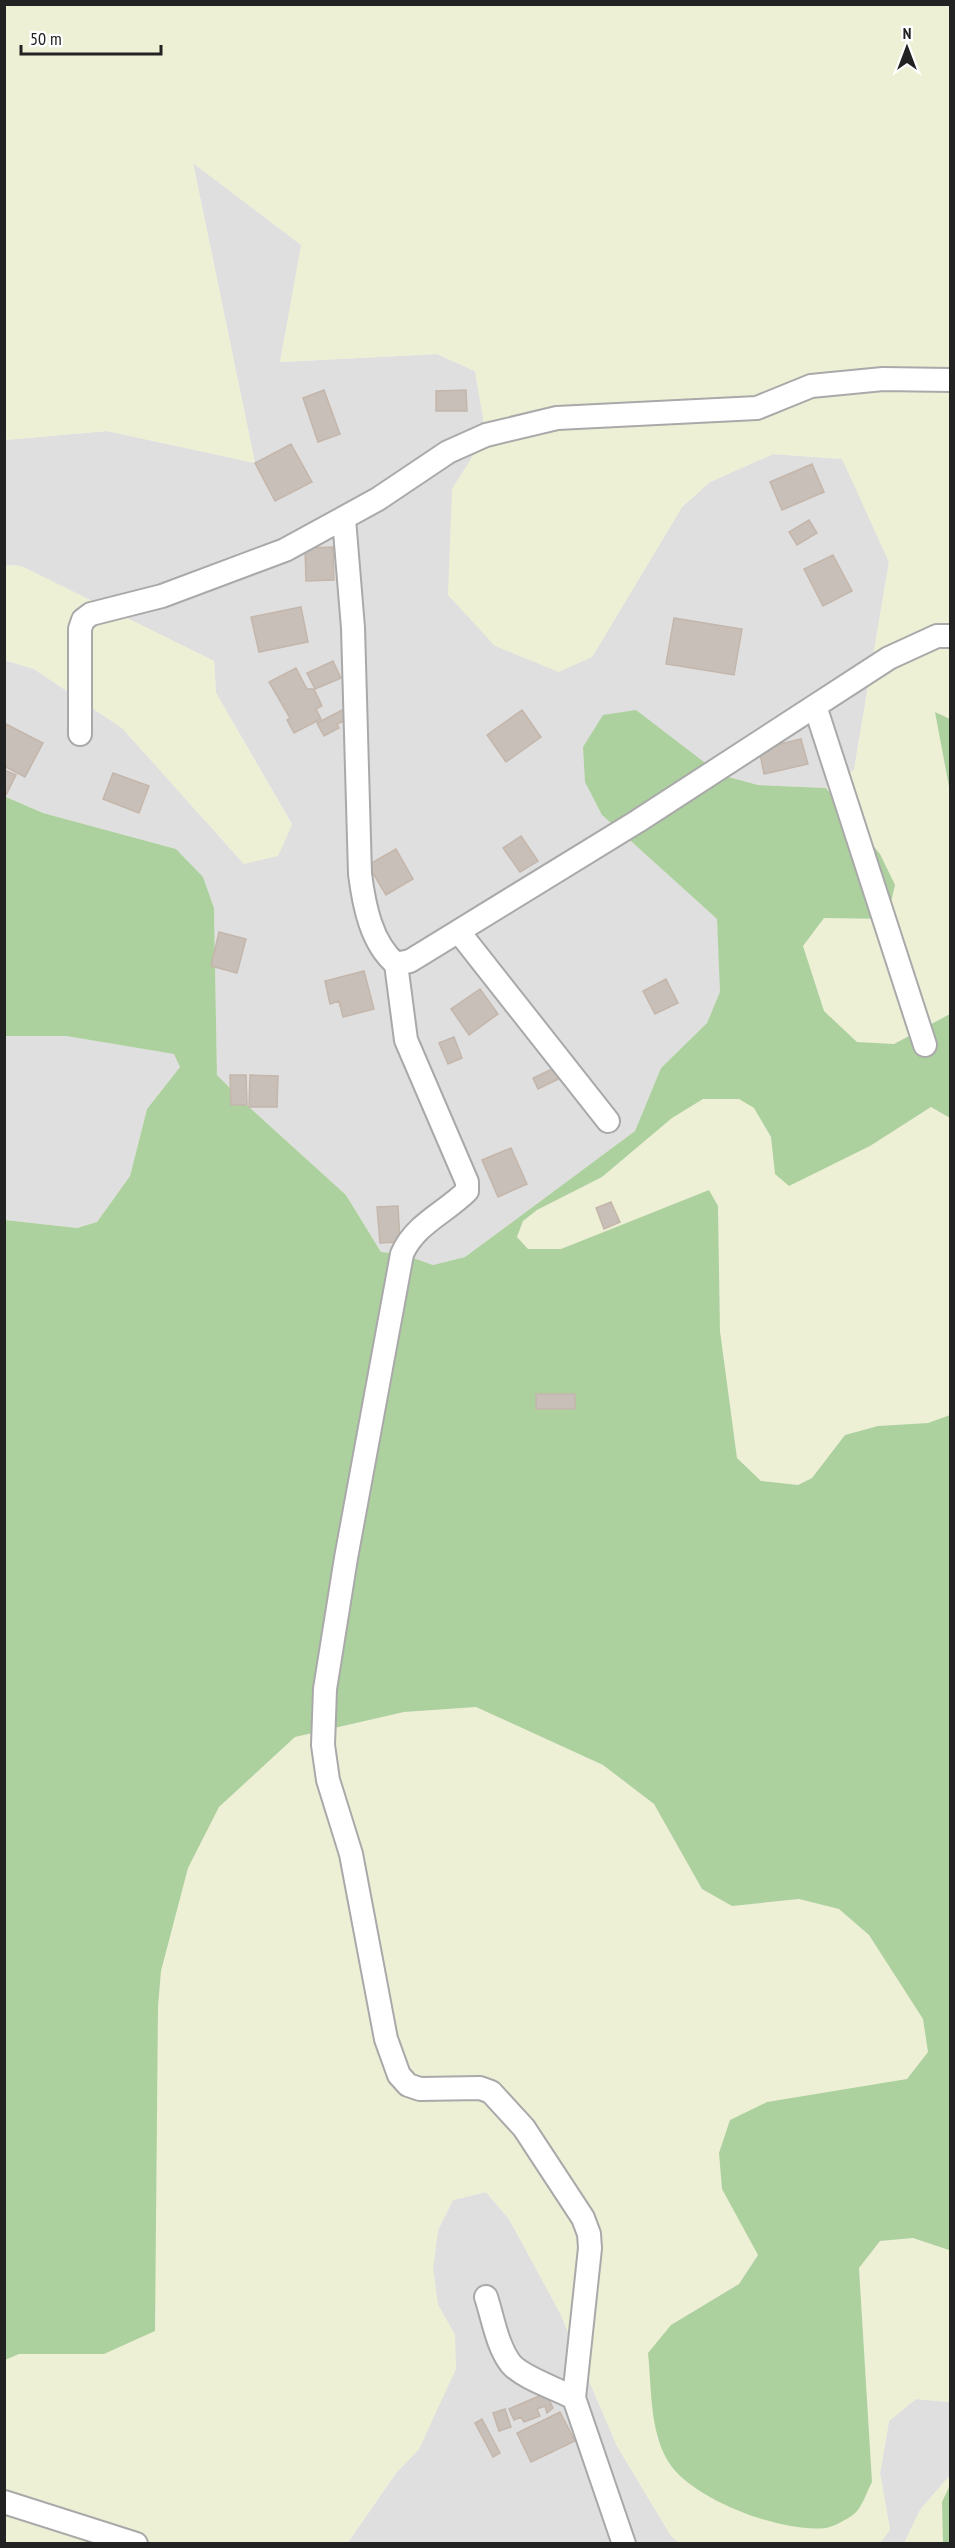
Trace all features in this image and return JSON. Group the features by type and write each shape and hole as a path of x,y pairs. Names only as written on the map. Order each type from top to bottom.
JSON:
{"street":[{"path":"80,734 80,629 83,620 91,614 103,609 162,596 285,550 344,519 448,452 486,435 557,418 757,408 811,386 882,379 951,380"},
{"path":"344,519 352,628 360,874 365,911 386,955 396,964 406,1040 467,1182 467,1191 457,1201 421,1226 408,1241 402,1254 325,1689 323,1745 328,1780 351,1854 386,2039 399,2075 408,2085 420,2089 480,2088 492,2092 524,2128 583,2218 589,2234 590,2248 574,2398 624,2544"},
{"path":"396,964 410,962 638,821 889,658 937,636 951,636"},
{"path":"815,706 925,1045"},
{"path":"459,932 608,1121"},
{"path":"486,2297 500,2343 512,2365 526,2375 574,2398"},
{"path":"4,2502 136,2544"}],"shaded area":[{"path":"193,163 302,245 280,362 437,354 475,371 486,435 592,657 682,507 710,482 773,454 843,459 889,562 854,770 826,788 758,785 721,775 602,815 717,919 721,992 707,1023 661,1068 635,1131 465,1257 433,1265 402,1254 381,1252 346,1195 217,1075 214,908 202,877 176,849 43,813 5,796 4,660 34,669 122,728 244,864 292,824 216,693 214,661 21,566 5,565 5,440 107,431 255,463"},
{"path":"5,1036 66,1036 175,1054 180,1067 147,1109 130,1176 97,1222 77,1228 5,1220"},
{"path":"486,2192 509,2219 560,2313 617,2446 671,2536 680,2543 347,2544 396,2473 419,2449 455,2335 438,2305 433,2269 438,2230 453,2200"},
{"path":"916,2399 950,2402 950,2475 920,2510 904,2543 880,2543 890,2530 880,2473 889,2421"}],"green space":[{"path":"5,5 950,5 950,719 935,712 950,792 950,1014 894,1044 857,1042 824,1011 803,946 824,918 887,919 880,854 826,788 854,770 889,562 842,459 773,454 710,482 682,507 592,657 559,672 495,646 448,595 452,489 486,435 475,371 437,354 280,362 301,245 193,163 255,463 107,431 5,440"},
{"path":"4,565 21,566 214,661 216,693 292,825 278,856 244,864 122,728 34,669 5,660"},
{"path":"636,710 721,775 758,785 826,788 880,854 895,885 887,919 824,918 803,946 824,1011 857,1042 894,1044 950,1014 950,1118 931,1107 870,1146 789,1186 775,1174 771,1137 754,1108 739,1099 703,1099 672,1118 602,1177 537,1210 523,1221 517,1237 528,1249 561,1249 709,1190 718,1206 720,1331 737,1458 761,1481 798,1485 812,1478 845,1435 878,1426 928,1423 950,1415 950,2260 949,2250 913,2238 880,2241 859,2268 872,2482 857,2511 826,2528 788,2526 765,2520 721,2503 685,2480 672,2467 659,2441 653,2412 648,2353 671,2325 739,2284 758,2255 722,2189 719,2153 730,2120 767,2102 907,2079 928,2052 923,2019 869,1935 839,1909 799,1899 732,1906 702,1889 654,1804 603,1765 476,1707 404,1712 295,1737 219,1807 188,1868 161,1971 158,2007 155,2331 104,2354 19,2354 5,2360 5,1220 77,1228 97,1222 130,1176 147,1109 180,1067 174,1054 66,1036 5,1036 4,796 43,813 176,849 203,877 214,908 217,1075 346,1195 381,1252 402,1254 433,1265 465,1257 635,1131 661,1068 707,1023 720,992 717,919 602,815 585,782 583,747 603,715"},
{"path":"935,712 950,719 950,792"},
{"path":"703,1099 739,1099 754,1108 771,1137 775,1174 870,1146 931,1107 950,1118 950,1415 928,1423 878,1426 845,1435 812,1478 798,1485 761,1481 737,1458 720,1331 718,1206 709,1190 561,1249 528,1249 517,1237 523,1221 537,1210 602,1177 672,1118"},
{"path":"476,1707 603,1765 654,1804 702,1889 732,1906 800,1899 839,1909 869,1935 923,2019 928,2052 907,2079 767,2102 722,2189 758,2254 739,2284 671,2325 656,2436 673,2468 697,2490 872,2482 859,2268 880,2241 913,2238 950,2250 950,2402 916,2399 889,2421 880,2473 890,2530 880,2543 680,2544 671,2536 617,2446 560,2313 509,2219 486,2192 453,2200 438,2230 433,2269 438,2305 455,2335 456,2369 419,2449 396,2473 347,2543 5,2544 5,2360 19,2354 104,2354 158,2007 161,1971 188,1868 219,1807 295,1737 404,1712"},
{"path":"950,2475 950,2485 942,2502 943,2543 904,2544 920,2510"},
{"path":"950,2485 950,2543 943,2543 942,2502"}],"building":[{"path":"324,390 340,434 318,442 303,398"},
{"path":"466,390 467,411 436,411 436,391"},
{"path":"291,444 312,482 275,501 255,463"},
{"path":"812,464 824,492 782,510 770,482"},
{"path":"809,520 817,533 797,545 789,532"},
{"path":"333,547 334,580 306,581 305,548"},
{"path":"833,555 852,591 823,606 804,569"},
{"path":"301,607 308,642 259,652 251,617"},
{"path":"674,618 742,629 734,675 666,664"},
{"path":"333,661 341,678 315,689 307,673"},
{"path":"296,668 307,689 314,689 322,706 316,709 321,719 294,733 287,720 290,718 269,682"},
{"path":"346,708 352,718 337,724 339,728 324,736 317,723"},
{"path":"522,710 541,737 506,762 487,735"},
{"path":"4,723 43,743 25,777 4,766"},
{"path":"801,739 808,764 764,774 759,749"},
{"path":"4,770 16,775 5,797 4,797"},
{"path":"113,773 149,786 139,813 103,799"},
{"path":"521,836 538,861 520,872 503,848"},
{"path":"396,849 413,879 386,895 368,865"},
{"path":"219,932 246,939 237,973 211,966"},
{"path":"364,971 374,1009 343,1017 339,1001 330,1004 325,981"},
{"path":"666,979 678,1003 655,1014 643,991"},
{"path":"480,989 498,1014 469,1035 451,1009"},
{"path":"454,1037 462,1058 448,1064 439,1043"},
{"path":"556,1067 561,1078 538,1089 533,1078"},
{"path":"230,1075 246,1075 247,1105 231,1105"},
{"path":"250,1075 278,1076 277,1107 249,1107"},
{"path":"511,1148 527,1184 498,1197 482,1160"},
{"path":"611,1202 620,1222 604,1229 596,1208"},
{"path":"398,1206 400,1242 380,1243 377,1207"},
{"path":"536,1394 575,1394 575,1409 536,1409"},
{"path":"546,2393 553,2408 547,2413 545,2406 537,2409 540,2416 524,2422 521,2417 514,2420 509,2409"},
{"path":"505,2409 511,2427 499,2431 493,2413"},
{"path":"560,2412 575,2441 531,2462 517,2433"},
{"path":"482,2419 500,2453 493,2457 475,2423"}]}
